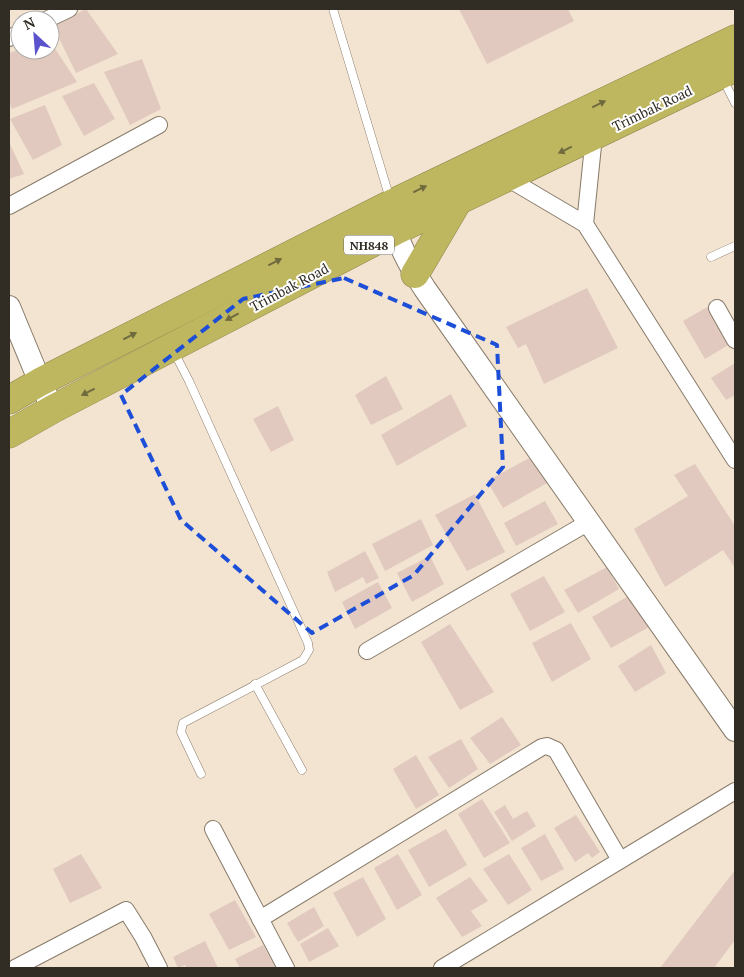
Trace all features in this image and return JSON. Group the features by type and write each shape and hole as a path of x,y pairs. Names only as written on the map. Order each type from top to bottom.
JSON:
{"highway":[{"name":"Trimbak Road","path":"9,400 40,382 391,204 735,39"},
{"name":"Trimbak Road","path":"9,434 53,409 395,231 728,72"},
{"path":"415,274 458,201"}],"street":[{"path":"9,206 158,126"},
{"path":"585,224 594,136"},
{"path":"507,178 585,224 735,460"},
{"path":"391,204 395,231 415,274 735,730"},
{"path":"9,307 53,409"},
{"path":"717,308 735,340"},
{"path":"367,651 589,522"},
{"path":"260,919 542,747 547,746 556,750 620,860"},
{"path":"442,968 735,791"},
{"path":"213,829 286,968"},
{"path":"15,968 126,910 143,937 158,968"}],"lane":[{"path":"333,9 391,204"},
{"path":"728,72 735,103"},
{"path":"711,257 735,246"},
{"path":"172,348 190,382 308,642 309,650 303,660 183,723 181,732 202,774"},
{"path":"255,684 302,770"}],"highlighted area":[{"path":"344,278 497,345 503,467 414,575 312,633 181,520 121,395 243,299"}],"building":[{"path":"86,9 118,54 76,73 60,40 60,22"},
{"path":"459,9 568,9 574,21 487,64"},
{"path":"9,53 10,60 60,60 60,56 77,82 12,109 9,102"},
{"path":"142,59 161,109 130,125 104,72"},
{"path":"94,83 115,119 84,136 62,96"},
{"path":"45,105 62,145 33,160 10,119"},
{"path":"9,142 24,174 9,179"},
{"path":"587,288 618,348 544,384 526,344 518,348 506,327"},
{"path":"709,306 730,344 705,359 683,321"},
{"path":"735,363 735,395 726,400 711,378"},
{"path":"386,376 403,409 371,425 355,395"},
{"path":"451,394 467,426 397,466 381,435"},
{"path":"278,406 294,440 271,452 253,419"},
{"path":"533,456 549,482 503,508 487,481"},
{"path":"695,464 735,526 735,568 723,550 665,587 634,529 688,496 674,475"},
{"path":"475,494 505,552 467,571 435,515"},
{"path":"545,501 558,524 516,546 504,523"},
{"path":"421,519 433,545 385,571 372,544"},
{"path":"365,551 379,578 366,584 363,577 335,592 327,572"},
{"path":"430,556 444,584 412,602 397,573"},
{"path":"607,567 619,589 578,613 564,590"},
{"path":"544,576 565,612 530,631 510,594"},
{"path":"378,582 392,608 355,629 342,602"},
{"path":"632,594 651,626 611,648 592,617"},
{"path":"571,623 591,659 552,682 532,643"},
{"path":"450,624 494,692 460,710 421,642"},
{"path":"651,645 666,673 635,692 618,666"},
{"path":"502,717 521,745 490,764 470,738"},
{"path":"461,739 478,769 449,788 428,757"},
{"path":"416,755 439,795 416,809 393,769"},
{"path":"482,799 510,843 484,858 458,814"},
{"path":"505,805 513,819 527,811 536,826 512,841 494,812"},
{"path":"576,815 600,852 592,858 588,853 575,862 554,828"},
{"path":"446,829 467,865 429,887 408,850"},
{"path":"545,834 564,869 541,881 521,848"},
{"path":"81,854 102,888 70,903 53,869"},
{"path":"398,854 422,895 397,910 374,868"},
{"path":"509,854 532,890 508,905 483,869"},
{"path":"735,870 735,940 714,968 660,968"},
{"path":"363,877 386,919 357,937 333,893"},
{"path":"470,877 488,901 471,911 482,926 462,937 436,898"},
{"path":"235,900 256,937 229,950 209,914"},
{"path":"314,907 324,926 298,942 287,923"},
{"path":"328,928 339,946 309,962 300,944"},
{"path":"205,941 218,968 187,968 185,965 178,968 173,957"},
{"path":"263,945 276,968 240,968 235,959"}]}
